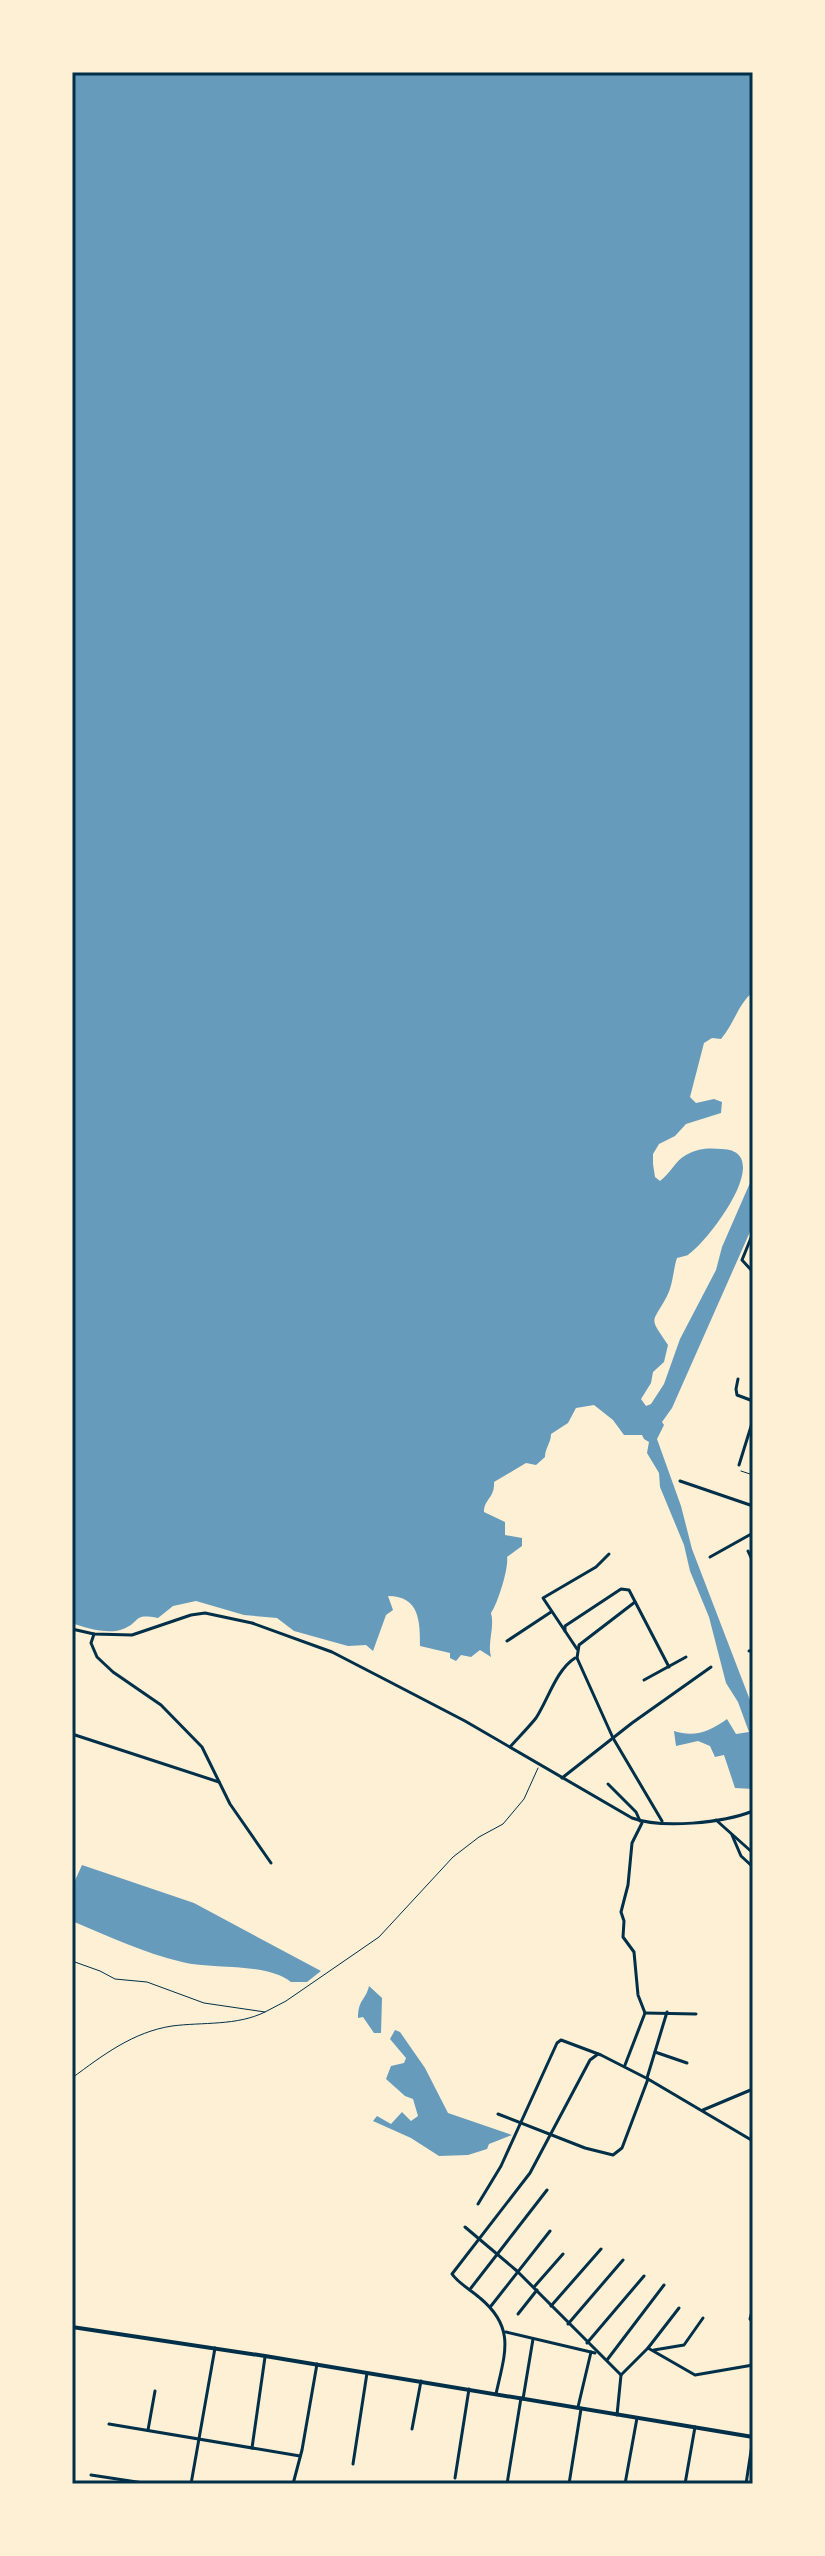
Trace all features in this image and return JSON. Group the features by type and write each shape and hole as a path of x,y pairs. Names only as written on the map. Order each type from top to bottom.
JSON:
{"main road":[{"path":"72,2327 317,2364 753,2438"}],"street":[{"path":"753,1233 742,1258 753,1272"},
{"path":"738,1379 737,1395 753,1401"},
{"path":"739,1465 753,1420"},
{"path":"680,1481 753,1506"},
{"path":"710,1557 753,1533"},
{"path":"748,1551 753,1562"},
{"path":"609,1554 596,1567 543,1598 577,1649 577,1658 613,1738 663,1822"},
{"path":"565,1631 565,1626 621,1589 629,1590 669,1667"},
{"path":"577,1649 635,1602"},
{"path":"507,1641 551,1612"},
{"path":"72,1629 94,1634 132,1635 191,1615 205,1613 237,1618 332,1652 465,1721 609,1807 642,1821 716,1820 736,1818 753,1811"},
{"path":"94,1634 91,1643 97,1657 161,1705 202,1747 230,1804 271,1863"},
{"path":"644,1680 686,1657"},
{"path":"510,1747 537,1716 568,1664 577,1658"},
{"path":"562,1778 711,1667"},
{"path":"72,1734 219,1782"},
{"path":"608,1784 642,1821"},
{"path":"716,1820 753,1853"},
{"path":"625,2067 645,2013 638,1995 634,1952 623,1937 621,1912 628,1885 633,1838 642,1821"},
{"path":"731,1832 741,1856 753,1867"},
{"path":"498,2114 600,2152 616,2154 622,2148 648,2078 667,2012"},
{"path":"645,2013 696,2014"},
{"path":"478,2204 501,2166 561,2040 648,2078 753,2141"},
{"path":"655,2052 687,2063"},
{"path":"496,2394 506,2332 491,2307 452,2275 522,2184 590,2060 598,2054"},
{"path":"703,2110 753,2089"},
{"path":"470,2290 547,2190"},
{"path":"465,2227 517,2271 621,2375"},
{"path":"491,2307 550,2231"},
{"path":"551,2306 601,2249"},
{"path":"518,2314 563,2254"},
{"path":"568,2324 623,2260"},
{"path":"587,2343 644,2276"},
{"path":"607,2360 664,2285"},
{"path":"617,2415 621,2375 648,2348 679,2308"},
{"path":"753,2308 750,2319 753,2322"},
{"path":"654,2350 684,2345 703,2318"},
{"path":"506,2332 599,2353"},
{"path":"507,2484 534,2338"},
{"path":"191,2484 215,2348"},
{"path":"648,2348 695,2375 753,2365"},
{"path":"569,2484 579,2409 591,2352"},
{"path":"252,2448 265,2356"},
{"path":"293,2484 317,2364"},
{"path":"353,2464 367,2373"},
{"path":"412,2429 421,2381"},
{"path":"455,2478 469,2389"},
{"path":"148,2430 155,2391"},
{"path":"625,2484 637,2418"},
{"path":"109,2424 300,2456"},
{"path":"685,2484 695,2427"},
{"path":"746,2484 753,2438"},
{"path":"91,2475 150,2484"}],"path":[{"path":"739,1465 742,1472 753,1475"},
{"path":"72,2078 130,2038 169,2026 252,2019 286,2001 379,1937 453,1857 503,1824 524,1799 540,1765"},
{"path":"72,1961 115,1979 147,1982 204,2003 265,2012"}],"water":[{"path":"72,72 753,72 753,992 721,1039 712,1038 704,1043 690,1097 696,1103 714,1099 722,1102 721,1113 686,1124 675,1136 659,1144 653,1154 655,1177 660,1181 682,1158 699,1150 722,1149 737,1154 743,1164 734,1198 722,1216 698,1247 688,1255 677,1258 669,1292 654,1320 668,1345 664,1362 653,1372 651,1383 641,1399 646,1406 651,1404 664,1384 680,1339 716,1270 722,1247 753,1176 753,1225 657,1439 681,1506 692,1549 753,1708 753,1789 735,1788 724,1755 715,1757 710,1746 698,1741 676,1746 674,1731 689,1734 702,1732 727,1719 736,1734 749,1732 738,1702 726,1683 709,1617 660,1487 659,1473 647,1453 649,1442 642,1435 624,1435 613,1420 594,1405 576,1408 568,1423 551,1434 545,1457 536,1465 526,1463 494,1482 484,1512 505,1522 505,1535 522,1538 522,1546 507,1557 502,1585 491,1613 491,1657 480,1650 471,1657 461,1655 456,1661 450,1658 450,1653 420,1646 420,1628 412,1605 399,1597 388,1596 393,1610 386,1615 373,1651 366,1645 348,1646 294,1631 277,1618 244,1615 196,1601 173,1606 158,1618 140,1617 118,1631 98,1630 72,1623"},
{"path":"82,1865 194,1903 321,1971 307,1982 291,1982 254,1969 182,1962 140,1949 72,1921 72,1887"},
{"path":"369,1986 382,1998 381,2033 374,2033 363,2017 358,2018 359,2007"},
{"path":"395,2030 400,2032 425,2068 448,2113 512,2135 489,2144 487,2149 468,2155 439,2156 411,2138 373,2121 377,2116 391,2124 402,2112 411,2121 418,2116 413,2099 386,2079 391,2066 404,2063 406,2058 390,2039"}]}
